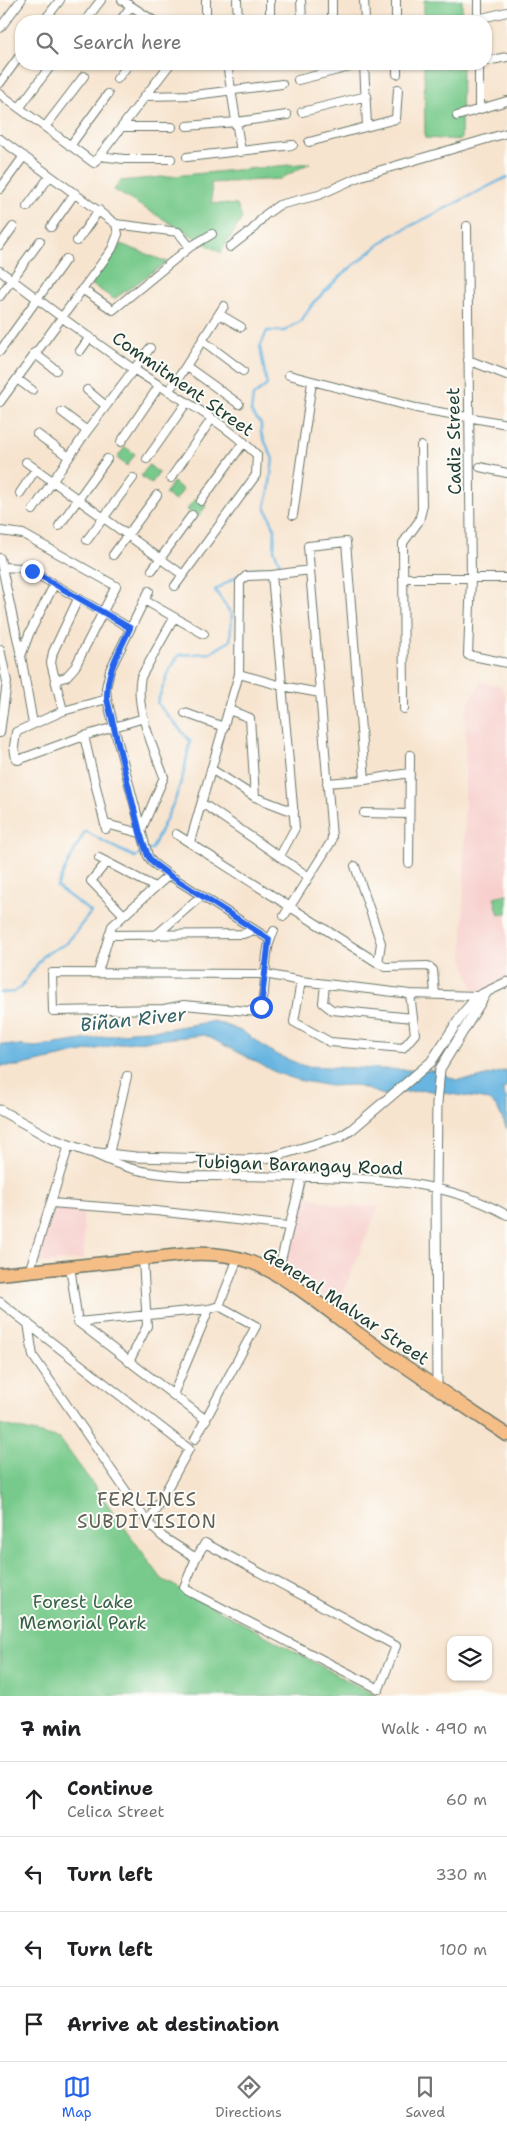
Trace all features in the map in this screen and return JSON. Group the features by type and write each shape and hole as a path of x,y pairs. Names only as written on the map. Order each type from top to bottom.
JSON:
{"highway":[{"name":"General Malvar Street","path":"0,1274 216,1253 238,1258 255,1264 276,1276 507,1436"}],"street":[{"path":"0,28 20,0"},
{"path":"49,15 60,0"},
{"path":"90,15 101,0"},
{"path":"122,0 145,15"},
{"path":"206,0 206,15"},
{"path":"238,0 238,15"},
{"path":"270,0 270,15"},
{"path":"301,0 302,15"},
{"path":"332,0 332,15"},
{"path":"364,0 365,15"},
{"path":"396,0 396,15"},
{"path":"478,0 478,15"},
{"path":"124,15 131,6"},
{"path":"492,16 507,12"},
{"path":"492,60 507,57"},
{"path":"0,83 15,62"},
{"path":"20,107 48,70"},
{"path":"117,79 124,70"},
{"path":"0,94 94,163 165,70"},
{"path":"228,70 241,152"},
{"path":"298,80 339,70"},
{"path":"364,70 367,96 367,126"},
{"path":"479,70 479,109"},
{"path":"45,127 84,76"},
{"path":"144,96 195,95 282,84"},
{"path":"309,142 396,118 398,89"},
{"path":"70,146 108,94"},
{"path":"302,112 367,96"},
{"path":"457,116 507,101"},
{"path":"188,126 287,115"},
{"path":"122,127 172,127"},
{"path":"230,247 252,230 265,214 279,206 319,195 361,176 507,133"},
{"path":"0,139 116,224 178,232 190,247"},
{"path":"187,157 293,145"},
{"path":"1,185 24,156"},
{"path":"100,156 124,159 171,159"},
{"path":"27,207 50,176"},
{"path":"51,227 75,193"},
{"path":"77,241 99,210"},
{"path":"0,402 34,353 112,249 118,234 116,224"},
{"name":"Cadiz Street","path":"467,226 471,578 468,655 507,664"},
{"path":"0,245 13,227"},
{"path":"82,289 114,310 190,247 212,234"},
{"path":"0,296 40,241"},
{"path":"0,351 36,298 66,259"},
{"name":"Commitment Street","path":"0,271 133,369 187,402 244,442 257,455 256,475 175,586"},
{"path":"168,391 203,341 224,306"},
{"path":"219,314 241,326"},
{"path":"80,351 90,337"},
{"path":"203,341 243,371"},
{"path":"33,510 87,431 150,348"},
{"path":"34,353 56,370"},
{"path":"468,360 507,375"},
{"path":"186,366 239,404"},
{"path":"289,375 416,408 507,424"},
{"path":"17,379 32,390"},
{"path":"293,515 312,382"},
{"path":"121,442 159,386"},
{"path":"87,390 106,406"},
{"path":"147,459 187,402"},
{"path":"62,412 87,431"},
{"path":"171,478 211,420"},
{"path":"37,434 69,457"},
{"path":"201,501 244,442"},
{"path":"404,709 403,543 419,521 422,509 421,446"},
{"path":"59,526 107,459"},
{"path":"26,462 183,575"},
{"path":"480,468 507,473"},
{"path":"20,493 36,470"},
{"path":"87,540 102,517 133,478"},
{"path":"113,556 157,495"},
{"path":"152,570 192,515"},
{"path":"0,531 23,534 116,586 75,667 66,677 55,680"},
{"path":"284,916 331,842 328,783 308,546 346,542 365,780"},
{"path":"0,558 33,724"},
{"path":"2,567 22,568 32,571 130,628"},
{"path":"190,842 239,674 240,582 246,576 310,570"},
{"path":"272,575 295,828 280,856"},
{"path":"404,578 507,578"},
{"path":"21,656 28,634 54,585"},
{"path":"149,591 110,670 106,688 107,699 140,833 148,856 153,863 269,939"},
{"path":"63,710 51,663 53,652 78,599"},
{"path":"144,600 204,634"},
{"path":"140,833 164,777 144,718 139,694 141,677 174,618"},
{"path":"0,649 7,682 0,733"},
{"path":"239,674 282,686 320,692"},
{"path":"107,699 63,710 16,732 15,757 18,760 84,736 144,718"},
{"path":"229,710 250,718 255,797"},
{"path":"185,713 224,727"},
{"path":"84,736 106,826 140,833"},
{"path":"409,863 410,755"},
{"path":"212,769 255,797 294,812"},
{"path":"328,783 365,780 409,773"},
{"path":"202,803 309,877"},
{"path":"364,813 409,814"},
{"path":"176,834 378,963 386,967 428,966 433,970 435,994"},
{"path":"99,858 154,887"},
{"path":"106,863 91,881 124,915"},
{"path":"355,866 381,943 378,963"},
{"path":"98,972 112,926 169,875"},
{"path":"155,936 201,896"},
{"path":"109,935 243,934 254,930"},
{"path":"274,931 269,939 265,974 261,1007 256,1013 184,1005 164,1009 53,1011 52,973 265,974 301,981 410,994 478,996 507,982"},
{"path":"301,981 294,1022 330,1042 404,1048 415,1034 410,994"},
{"path":"325,984 323,1003 332,1010 413,1018"},
{"path":"437,1388 436,1188 437,1104 440,1069 488,992"},
{"path":"0,1110 52,1139 89,1152 136,1157 247,1160 272,1157 340,1137 351,1130 432,1062 464,1012 478,996"},
{"path":"109,1154 126,1076"},
{"path":"29,1272 69,1145"},
{"name":"Tubigan Barangay Road","path":"89,1152 127,1169 150,1174 377,1179 436,1188 484,1204 507,1215"},
{"path":"276,1276 302,1176"},
{"path":"51,1203 156,1211 288,1226"},
{"path":"219,1306 238,1258"},
{"path":"130,1362 147,1326 143,1259"},
{"path":"70,1266 78,1322 206,1420"},
{"path":"0,1302 189,1448 148,1523"},
{"path":"78,1322 209,1309 219,1306 256,1326 196,1439"},
{"path":"173,1394 209,1309"},
{"path":"28,1323 33,1356 148,1523 163,1537 196,1558"},
{"path":"205,1543 396,1646 378,1689 187,1590 184,1587 196,1558 205,1543"}],"shaded area":[{"path":"481,682 501,686 507,700 507,978 483,990 474,991 463,958 466,709"},
{"path":"303,1195 344,1207 379,1206 338,1304 278,1271"},
{"path":"54,1207 83,1210 84,1259 35,1264"}],"green space":[{"path":"424,0 462,0 462,15 424,15"},
{"path":"424,70 462,70 461,140 425,138"},
{"path":"310,163 280,179 211,183 212,203 237,205 242,218 221,253 114,190 120,181"},
{"path":"121,244 167,262 114,299 91,284"},
{"path":"125,447 135,454 127,466 117,458"},
{"path":"149,465 159,473 151,484 141,476"},
{"path":"173,482 183,490 175,501 165,494"},
{"path":"195,498 206,506 198,517 187,510"},
{"path":"507,894 507,913 499,915 494,897"},
{"name":"Forest Lake Memorial Park","path":"0,1424 60,1439 162,1579 376,1696 0,1696"}],"water":[{"path":"214,1021 243,1032 275,1054 304,1066 437,1071 456,1080 475,1079 507,1070 507,1087 502,1090 507,1099 507,1129 498,1109 489,1100 425,1090 384,1095 354,1085 330,1086 298,1080 277,1073 205,1035 124,1043 18,1066 0,1066 0,1044 36,1047 129,1033 129,1031 167,1029"}],"waterway":[{"path":"0,993 14,992 21,987 44,955 67,943 91,912 57,887 85,831 135,857 152,849 175,800 184,772 190,741 157,703 169,671 179,655 210,653 230,641 232,615 215,590 249,569 281,566 274,550 275,529 265,507 273,459 261,433 261,424 251,412 253,396 267,385 260,347 267,331 285,331 301,321 314,302 344,273 389,237 507,177"}],"district":[{"name":"FERLINES SUBDIVISION","path":"147,1510"}],"route":[{"path":"32,571 130,628 110,670 106,688 107,699 140,833 148,856 153,863 269,939 261,1007"}],"water label":[{"name":"Biñan River","path":"133,1019"}]}
